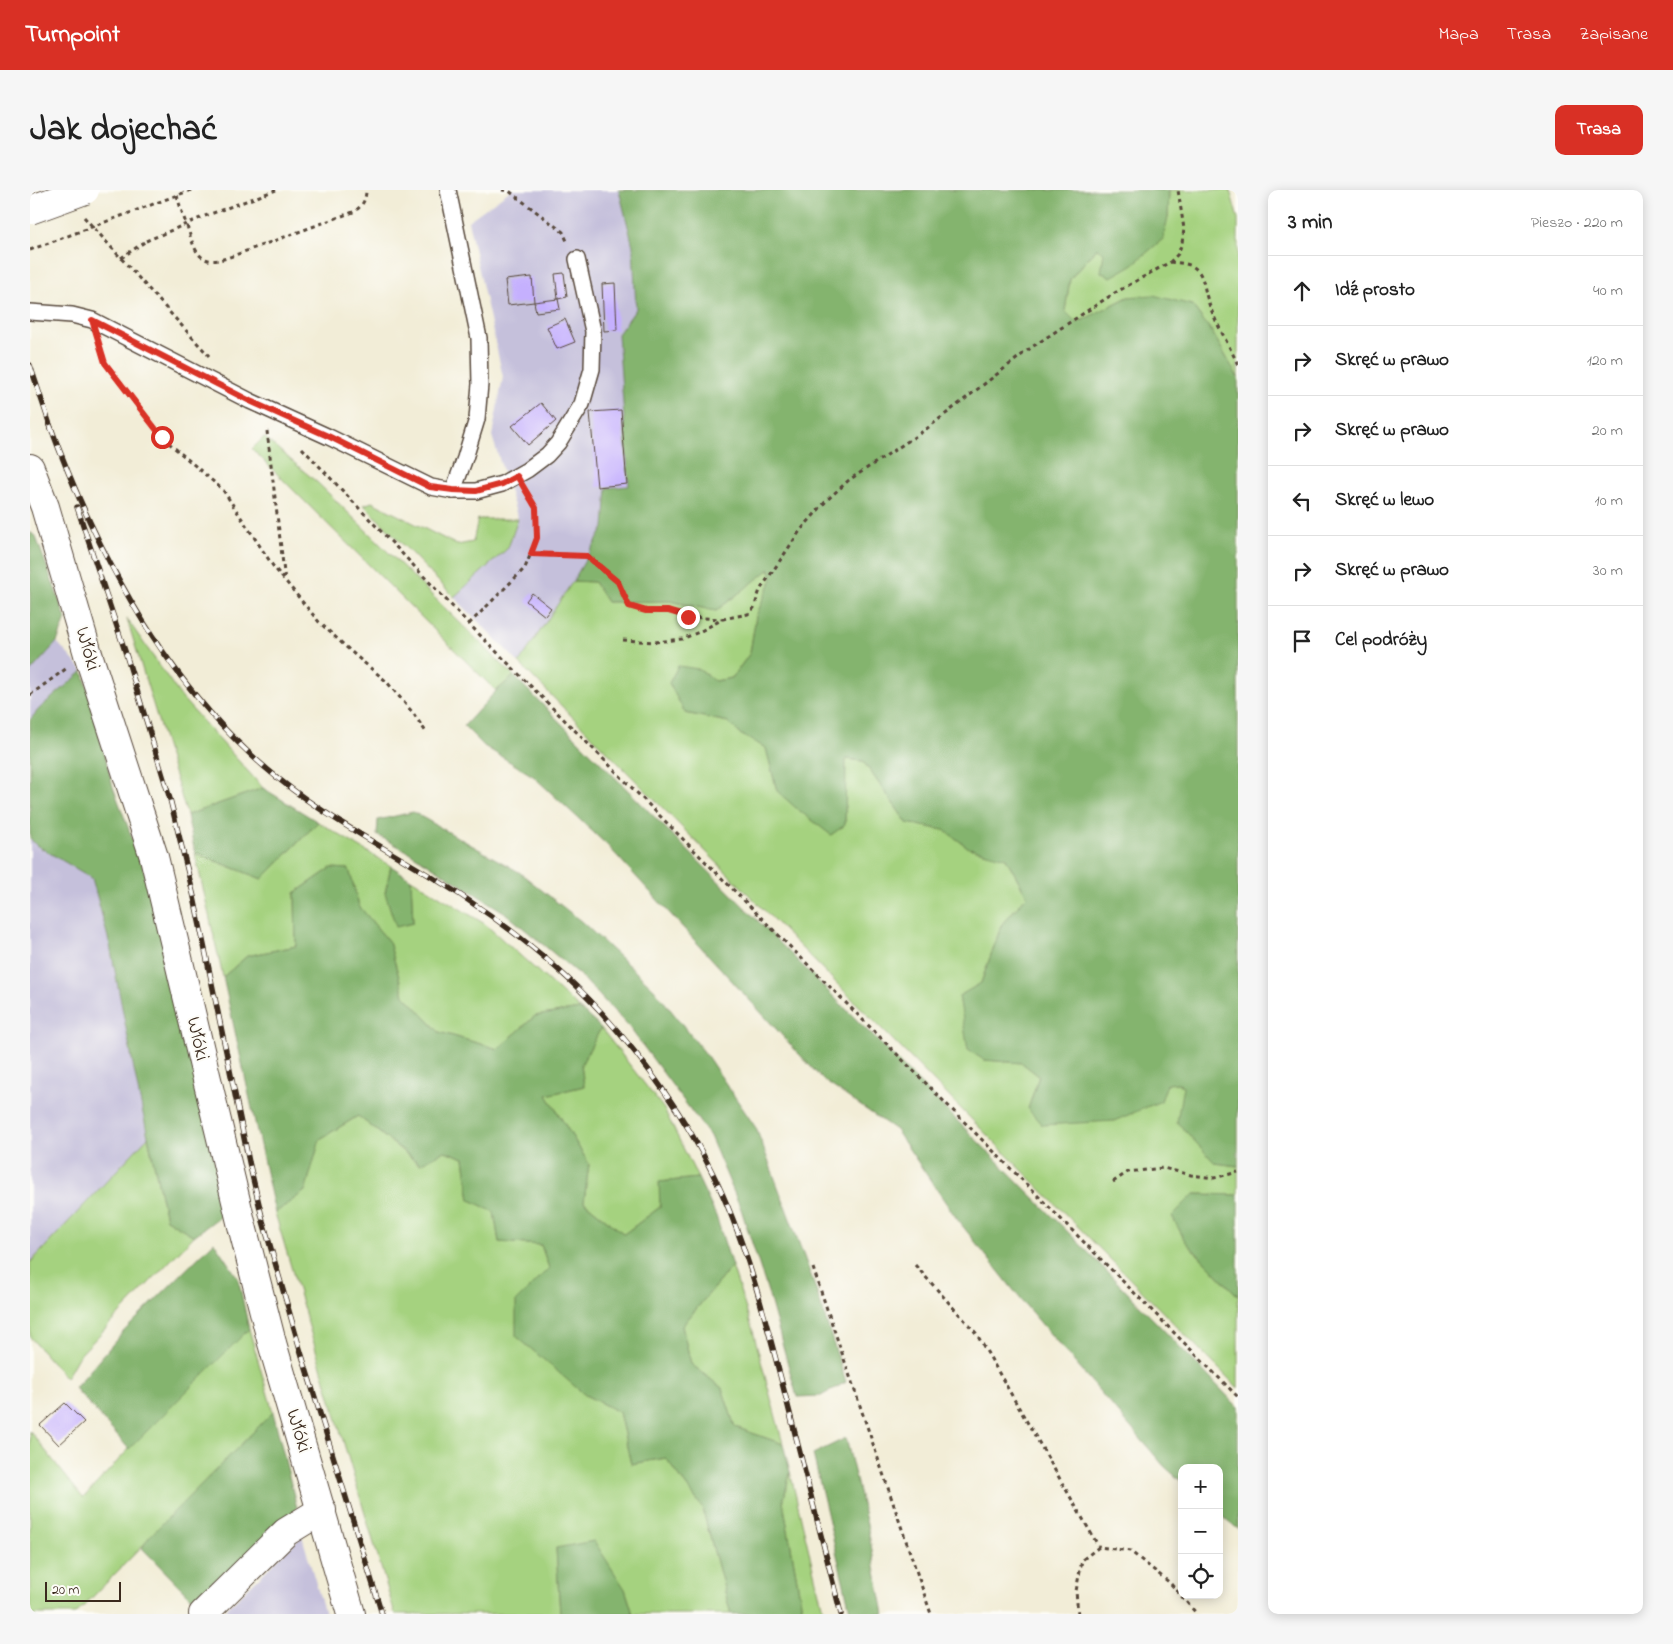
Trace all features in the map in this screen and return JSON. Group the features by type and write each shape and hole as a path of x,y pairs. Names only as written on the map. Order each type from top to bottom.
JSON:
{"main road":[{"path":"30,210 85,190"},
{"name":"Włóki","path":"30,468 45,507 88,654 154,857 272,1343 351,1614"},
{"path":"203,1614 286,1532 322,1510"}],"lane":[{"path":"448,190 479,338 480,384 477,419 453,490"},
{"path":"30,312 72,315 92,320 250,401 330,437 430,487 476,491 502,484 527,470 547,455 558,442 582,404 592,369 594,331 577,259"}],"path":[{"path":"30,250 191,190"},
{"path":"121,258 146,241 276,190"},
{"path":"177,196 195,251 205,259 212,261 227,258 354,212 363,204 366,190"},
{"path":"502,190 508,191 563,232 577,259"},
{"path":"623,640 655,642 682,639 723,620 748,614 754,608 760,590 800,531 827,500 849,480 925,430 1032,347 1112,294 1170,262 1178,254 1184,229 1178,190"},
{"path":"100,234 211,358"},
{"path":"1170,262 1186,264 1196,268 1202,278 1210,310 1238,365"},
{"path":"92,320 105,363 162,437 223,490 272,566 319,622 386,681 413,712 426,732"},
{"path":"250,401 265,414 285,581"},
{"path":"301,447 469,624 1238,1397"},
{"path":"469,624 526,568 537,538 536,508 517,476"},
{"path":"531,554 587,556 618,582 629,606 646,611 668,611 688,617 723,620"},
{"path":"30,695 88,654"},
{"path":"1113,1182 1128,1172 1163,1168 1190,1175 1214,1178 1238,1172"},
{"path":"915,1266 976,1333 1099,1547"},
{"path":"813,1268 931,1614"},
{"path":"1078,1614 1076,1591 1082,1560 1099,1547 1130,1551 1170,1583 1197,1614"}],"shaded area":[{"path":"511,190 619,190 633,246 636,309 618,334 629,486 607,489 604,528 573,581 519,663 454,597 508,548 518,519 492,436 503,377 468,221"},
{"path":"57,642 83,671 39,709 30,720 30,672"},
{"path":"30,838 36,845 92,878 110,945 148,1137 30,1263"},
{"path":"302,1536 325,1614 221,1614"}],"green space":[{"path":"619,190 1169,190 1168,217 1163,239 1132,265 1111,277 1101,272 1104,253 1097,248 1070,279 1065,311 1077,323 1128,297 1153,295 1192,305 1212,332 1238,378 1238,1166 1215,1163 1177,1122 1183,1086 1177,1083 1167,1084 1161,1101 1114,1121 1042,1125 1028,1109 1039,1076 1022,1063 984,1060 968,1050 959,996 981,983 1002,924 1027,896 1006,858 969,848 944,830 907,823 863,761 846,759 845,825 831,835 777,791 766,748 740,734 728,722 685,713 669,683 678,666 698,669 715,681 732,678 750,653 756,616 772,579 770,569 716,611 670,601 607,602 594,582 573,581 604,528 607,488 629,486 618,334 636,309 633,246"},
{"path":"1169,190 1230,190 1238,219 1238,378 1212,332 1192,305 1128,297 1077,323 1065,311 1070,279 1097,248 1104,253 1168,217"},
{"path":"264,437 319,484 514,676 496,691 252,449"},
{"path":"372,502 457,545 473,542 478,519 518,519 508,548 454,597 364,505"},
{"path":"30,532 36,537 66,619 57,642 30,672"},
{"path":"770,568 773,579 756,616 750,653 732,678 715,681 698,669 685,713 728,722 740,734 766,748 777,791 845,824 845,759 863,761 907,823 945,830 969,848 1006,858 1027,896 1002,924 981,983 985,1060 1022,1063 1039,1076 1028,1109 1167,1084 1177,1083 1183,1085 1215,1163 1238,1166 1238,1195 1194,1194 1185,1241 1238,1296 1238,1388 519,663 573,581 594,582 607,602 670,601 716,611"},
{"path":"127,619 182,698 263,788 187,815"},
{"path":"83,671 113,787 159,910 226,1212 194,1236 166,1219 139,1095 110,945 92,878 36,845 30,838 30,720 39,709"},
{"path":"514,676 1091,1255 1238,1407 1238,1529 1223,1517 1223,1464 1178,1464 1178,1478 1164,1466 1027,1307 957,1219 896,1130 823,1080 608,846 533,776 484,746 464,726 496,691"},
{"path":"263,788 318,822 262,879 195,853 187,815"},
{"path":"413,812 519,872 582,922 654,989 705,1053 756,1128 812,1278 846,1382 821,1396 797,1397 768,1292 741,1209 710,1136 629,1027 582,977 504,912 407,851 377,835 378,820"},
{"path":"318,822 391,866 385,893 413,923 411,879 485,924 580,1009 535,1016 498,1049 439,1032 404,995 389,942 359,906 349,869 331,868 295,893 296,946 247,956 223,977 195,853 262,879"},
{"path":"391,866 411,879 413,923 396,927 385,893"},
{"path":"331,868 349,869 359,906 389,942 404,995 439,1032 498,1049 535,1016 580,1009 601,1028 581,1065 584,1086 547,1095 589,1164 584,1202 624,1234 660,1207 659,1182 698,1178 716,1216 732,1266 682,1326 691,1364 722,1388 735,1427 783,1444 790,1472 783,1502 803,1614 731,1614 702,1507 666,1458 631,1464 619,1412 585,1395 516,1336 516,1301 549,1268 541,1245 499,1242 494,1212 470,1200 464,1158 445,1151 420,1164 358,1116 320,1139 305,1191 275,1213 223,977 247,956 296,946 295,893"},
{"path":"601,1028 664,1109 698,1178 660,1182 660,1207 624,1234 584,1202 589,1164 547,1095 584,1086 581,1065"},
{"path":"358,1116 419,1164 445,1151 464,1158 470,1200 494,1211 499,1242 541,1245 549,1268 516,1301 585,1395 619,1412 631,1464 666,1458 702,1507 731,1614 633,1614 625,1589 556,1548 560,1614 395,1614 275,1213 305,1191 320,1139"},
{"path":"148,1137 166,1219 194,1236 78,1357 66,1378 30,1337 30,1263"},
{"path":"1194,1194 1238,1195 1238,1296 1185,1241 1172,1216"},
{"path":"214,1242 238,1278 249,1329 129,1449 75,1388 124,1331"},
{"path":"732,1266 753,1331 783,1444 735,1427 722,1388 691,1364 682,1326"},
{"path":"249,1329 273,1412 76,1614 30,1614 30,1431 83,1498 129,1449"},
{"path":"273,1412 297,1508 197,1604 142,1548 149,1537"},
{"path":"846,1438 868,1529 884,1614 851,1614 813,1454"},
{"path":"790,1472 824,1614 803,1614 783,1502"},
{"path":"594,1541 625,1589 633,1614 560,1614 556,1548"}],"building":[{"path":"564,273 567,297 558,299 555,274"},
{"path":"532,277 534,302 508,305 505,280"},
{"path":"615,283 617,330 604,331 602,284"},
{"path":"558,299 560,309 536,312 534,302"},
{"path":"565,319 575,342 557,349 547,327"},
{"path":"541,403 556,421 528,445 512,426"},
{"path":"621,410 627,484 597,487 590,412"},
{"path":"532,593 551,608 545,616 526,601"},
{"path":"65,1403 84,1422 59,1445 40,1425"}],"railway":[{"path":"30,365 52,431"},
{"path":"50,425 94,532 121,583 150,633 184,680 221,724 262,764 307,800 346,826 465,898 537,951 571,981 602,1013 648,1069 676,1109 712,1172 746,1254 771,1340 841,1614"},
{"path":"77,507 125,651 170,799 194,897 263,1221 300,1349 382,1614"}],"route":[{"path":"162,437 105,363 92,320 250,401 330,437 430,487 476,491 502,484 517,476 536,508 537,538 531,554 587,556 618,582 629,606 646,611 668,611 688,617"}]}
